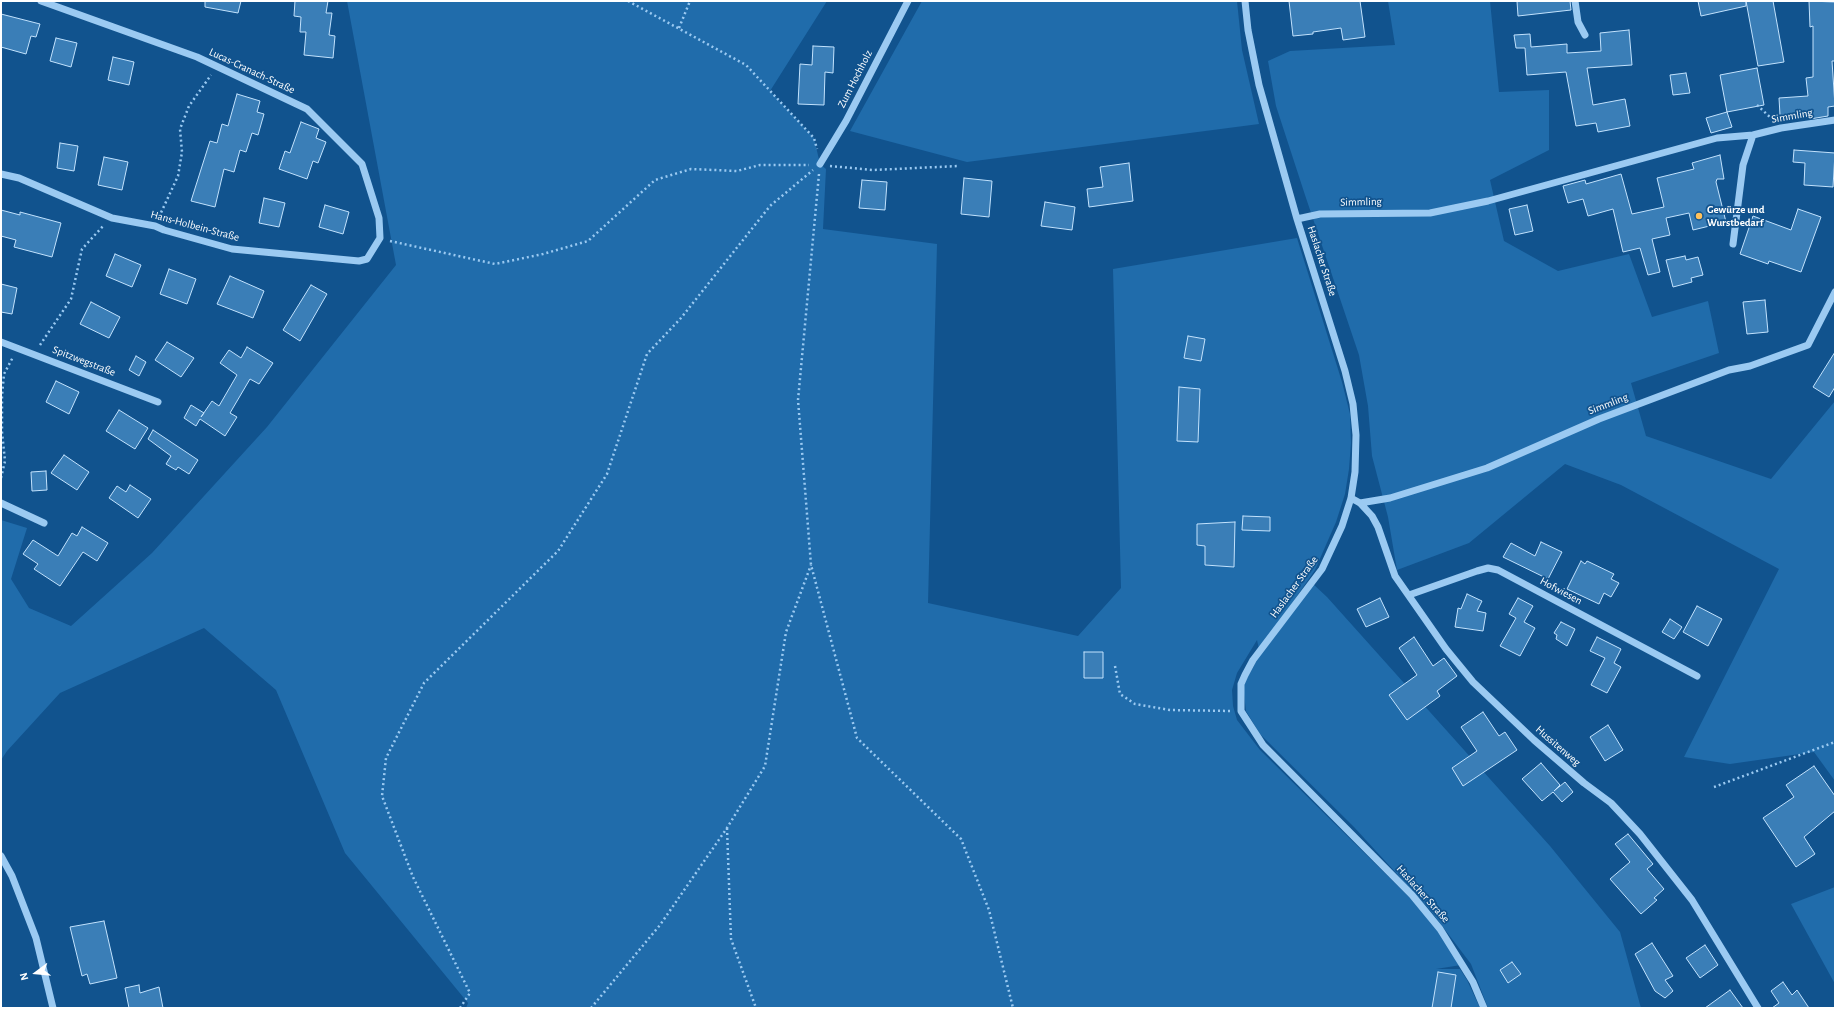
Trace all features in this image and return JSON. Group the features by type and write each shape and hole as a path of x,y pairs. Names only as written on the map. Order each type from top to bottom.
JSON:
{"street":[{"name":"Lucas-Cranach-Straße","path":"41,1 197,57 307,109 362,164 379,218 380,238"},
{"name":"Zum Hochholz","path":"820,164 846,121 908,1"},
{"name":"Haslacher Straße","path":"1245,1 1248,30 1258,85 1297,219 1345,371 1353,404 1356,435 1355,472 1351,498 1342,526 1322,569 1253,660 1244,675 1241,684 1241,711 1263,745 1412,895 1440,928 1473,982 1484,1008"},
{"path":"1575,1 1578,22 1586,35"},
{"name":"Simmling","path":"1297,219 1320,214 1430,214 1488,200 1717,138 1753,135 1781,128 1835,120"},
{"path":"1733,244 1743,165 1753,135"},
{"name":"Hans-Holbein-Straße","path":"1,174 19,178 112,218 155,226 164,230 232,249 359,261 367,259 380,238"},
{"name":"Simmling","path":"1360,503 1390,498 1487,468 1599,419 1729,370 1750,366 1808,345 1835,292"},
{"name":"Spitzwegstraße","path":"1,342 158,402"},
{"name":"Hussitenweg","path":"1351,498 1360,503 1372,516 1378,527 1395,576 1446,649 1473,682 1534,740 1584,783 1611,803 1640,834 1692,900 1758,1008"},
{"path":"1,503 44,523"},
{"name":"Hofwiesen","path":"1409,595 1477,571 1488,568 1498,570 1697,676"},
{"path":"1,856 12,876 36,938 53,1008"}],"path":[{"path":"628,1 746,65 814,138 820,164 798,400 811,565 857,738 961,839 989,910 1013,1008"},
{"path":"679,28 690,1"},
{"path":"155,226 178,176 182,152 180,130 189,106 217,66"},
{"path":"1757,104 1776,123"},
{"path":"460,1008 470,992 413,877 382,796 386,758 424,683 558,551 607,474 647,354 681,318 770,206 820,164"},
{"path":"380,238 405,245 495,264 543,254 588,241 656,180 691,169 737,171 760,165 820,164 873,170 959,166"},
{"path":"34,354 71,300 82,249 112,218"},
{"path":"1,478 5,460 2,432 2,396 4,374 19,348"},
{"path":"591,1008 660,925 727,828 765,766 786,632 811,565"},
{"path":"1115,666 1120,694 1135,704 1170,710 1241,711"},
{"path":"1714,787 1835,742"},
{"path":"727,828 731,939 756,1008"}],"shaded area":[{"path":"347,1 827,1 770,91 814,138 820,164 826,169 823,229 937,244 928,603 1078,636 1121,588 1113,269 1297,238 1342,382 1350,414 1351,443 1349,469 1345,494 1336,522 1315,570 1265,642 1312,583 1327,597 1550,846 1620,932 1641,1008 1488,1008 1471,964 1430,910 1354,827 1260,734 1246,711 1243,685 1254,666 1259,649 1257,640 1237,673 1232,690 1233,706 1237,720 1260,750 1410,898 1445,939 1461,965 1436,969 1460,969 1467,980 1480,1008 466,1008 468,1003 345,853 276,690 204,628 60,693 7,751 1,760 1,520 27,528 11,579 29,608 71,626 152,553 267,427 396,265"},
{"path":"922,1 1237,1 1242,50 1259,124 967,162 850,131"},
{"path":"1388,1 1490,1 1499,92 1549,90 1549,150 1490,180 1504,241 1558,271 1629,254 1652,317 1708,301 1719,353 1631,383 1646,436 1771,479 1835,401 1835,781 1814,752 1730,764 1684,757 1779,569 1621,485 1565,464 1469,543 1397,570 1388,517 1372,456 1368,406 1359,355 1276,106 1268,61 1290,51 1395,45"},
{"path":"1835,887 1835,984 1791,904"}],"building":[{"path":"205,1 241,1 238,13 205,7"},
{"path":"295,1 328,1 326,13 332,13 329,35 335,36 333,58 304,55 306,32 300,32 301,17 294,16"},
{"path":"1289,1 1360,1 1365,37 1343,40 1341,28 1313,32 1313,34 1293,36"},
{"path":"1517,1 1570,1 1571,10 1518,16"},
{"path":"1698,1 1746,1 1746,6 1701,16"},
{"path":"1746,1 1773,1 1784,62 1758,66"},
{"path":"1809,1 1835,2 1835,61 1832,61 1835,106 1828,107 1828,116 1810,119 1809,113 1780,115 1779,98 1808,96 1806,78 1813,77 1813,26 1810,27"},
{"path":"1,14 40,24 36,37 31,36 26,54 1,47"},
{"path":"1629,30 1632,65 1587,68 1593,105 1625,99 1630,126 1598,132 1596,123 1576,126 1566,72 1527,75 1525,48 1516,48 1514,35 1530,34 1531,47 1567,44 1567,53 1601,51 1600,33"},
{"path":"56,38 77,43 71,67 50,61"},
{"path":"813,46 834,47 833,73 825,72 824,105 798,104 800,64 812,65"},
{"path":"113,57 134,62 129,85 108,80"},
{"path":"1757,68 1764,105 1727,112 1720,75"},
{"path":"1686,73 1690,93 1673,95 1670,75"},
{"path":"237,94 260,101 257,112 264,114 258,135 252,133 246,152 240,150 234,172 224,169 215,207 191,201 210,141 217,143 222,124 228,126"},
{"path":"1727,112 1732,127 1711,133 1706,118"},
{"path":"301,122 319,129 316,138 326,142 318,163 313,161 307,179 279,169 285,151 290,153"},
{"path":"60,143 78,146 74,171 57,168"},
{"path":"1794,150 1835,153 1833,187 1804,185 1805,163 1793,162"},
{"path":"1720,155 1724,179 1717,179 1716,182 1726,222 1693,230 1689,213 1666,218 1670,235 1652,239 1660,272 1648,275 1640,248 1623,252 1613,209 1588,216 1583,199 1568,203 1563,186 1585,180 1586,184 1621,174 1632,214 1664,207 1657,178 1694,169 1692,163"},
{"path":"104,157 128,162 122,190 98,185"},
{"path":"1129,163 1133,201 1089,207 1087,189 1103,187 1100,167"},
{"path":"964,178 992,181 989,217 961,214"},
{"path":"862,180 887,182 885,210 859,208"},
{"path":"264,198 285,203 279,227 259,223"},
{"path":"1045,202 1075,207 1072,230 1041,226"},
{"path":"325,205 349,212 343,234 319,227"},
{"path":"1527,205 1533,231 1515,235 1509,209"},
{"path":"1798,209 1821,217 1801,272 1769,261 1768,264 1740,254 1753,216 1791,230"},
{"path":"1,210 20,215 20,212 61,223 52,257 14,247 16,240 1,236"},
{"path":"115,254 141,265 132,287 106,276"},
{"path":"1685,256 1686,260 1698,257 1703,275 1691,278 1692,282 1673,287 1666,260"},
{"path":"169,269 196,279 187,304 160,294"},
{"path":"230,276 264,291 253,318 217,304"},
{"path":"1,284 17,288 12,314 1,312"},
{"path":"311,285 327,294 300,341 283,330"},
{"path":"1765,300 1768,332 1747,334 1743,302"},
{"path":"91,302 120,317 109,338 80,324"},
{"path":"1188,336 1205,339 1201,361 1184,358"},
{"path":"167,342 194,358 181,377 155,360"},
{"path":"247,347 273,363 259,384 250,379 230,413 237,417 225,436 200,419 196,426 184,418 191,405 204,413 212,401 219,406 237,375 220,363 229,350 241,358"},
{"path":"1835,352 1835,387 1829,397 1813,387"},
{"path":"136,356 146,362 139,376 129,370"},
{"path":"56,381 79,392 69,414 46,402"},
{"path":"1179,387 1200,389 1198,442 1177,441"},
{"path":"119,410 148,428 135,449 106,431"},
{"path":"153,430 198,460 189,474 178,467 176,470 166,464 171,456 148,439"},
{"path":"64,455 89,472 77,490 51,473"},
{"path":"46,471 47,490 32,491 31,472"},
{"path":"130,485 151,499 138,518 109,498 117,486 126,492"},
{"path":"1243,516 1270,517 1270,531 1242,530"},
{"path":"1235,522 1234,567 1205,565 1205,546 1197,545 1197,524"},
{"path":"82,527 108,543 97,561 83,552 60,586 34,569 38,564 23,554 33,540 58,556 72,533 77,536"},
{"path":"1541,542 1562,552 1548,579 1503,557 1511,543 1535,556"},
{"path":"1581,561 1585,564 1587,561 1614,574 1611,579 1619,583 1611,597 1604,593 1599,604 1567,589"},
{"path":"1467,594 1482,601 1477,611 1486,613 1483,631 1455,627 1458,608 1461,609"},
{"path":"1380,598 1389,617 1366,627 1357,609"},
{"path":"1518,598 1533,606 1524,622 1535,628 1520,656 1500,646 1516,618 1509,614"},
{"path":"1697,606 1722,619 1708,646 1683,632"},
{"path":"1670,619 1682,627 1674,639 1662,632"},
{"path":"1561,622 1575,629 1567,646 1556,639 1557,635 1554,633"},
{"path":"1414,637 1433,666 1444,658 1457,676 1437,691 1440,696 1407,720 1389,695 1417,675 1399,648"},
{"path":"1597,637 1621,649 1614,663 1621,667 1607,693 1591,685 1605,658 1590,651"},
{"path":"1084,652 1103,652 1103,678 1084,678"},
{"path":"1483,712 1499,736 1505,732 1517,750 1463,786 1452,768 1477,751 1461,727"},
{"path":"1608,725 1623,750 1605,761 1590,737"},
{"path":"1541,763 1560,785 1554,791 1565,782 1573,792 1562,802 1553,792 1542,801 1522,779"},
{"path":"1814,766 1835,796 1835,811 1804,837 1815,854 1796,867 1763,818 1794,797 1786,785"},
{"path":"1628,834 1653,864 1647,869 1664,889 1654,898 1657,900 1641,914 1610,879 1630,862 1615,844"},
{"path":"104,921 117,978 90,984 87,974 82,976 70,927"},
{"path":"1652,943 1673,976 1665,980 1673,991 1665,998 1655,991 1635,954"},
{"path":"1705,945 1718,965 1700,978 1686,958"},
{"path":"1512,962 1521,974 1508,983 1500,970"},
{"path":"1438,972 1456,975 1451,1008 1432,1008"},
{"path":"1783,982 1792,995 1797,990 1809,1008 1772,1008 1779,1003 1771,991"},
{"path":"139,985 140,993 159,987 163,1008 129,1008 125,988"},
{"path":"1730,990 1743,1008 1705,1008"}],"place":[{"name":"Gewürze und Wurstbedarf","path":"1699,216"}]}
